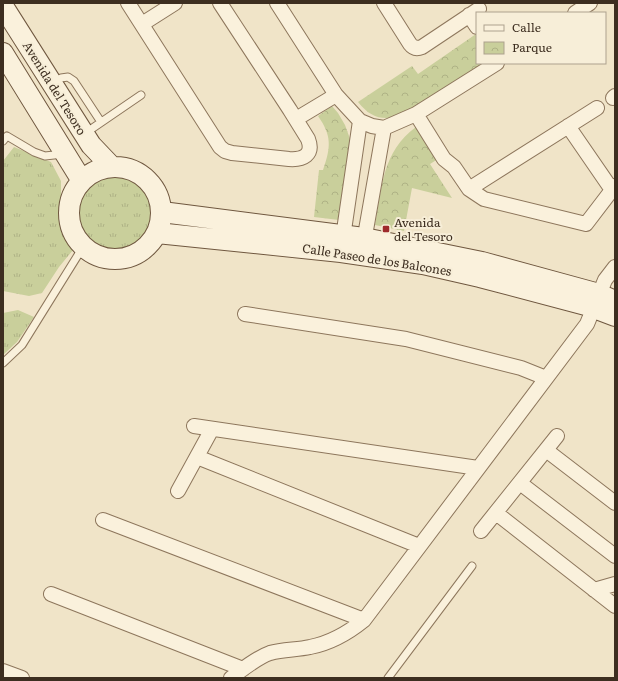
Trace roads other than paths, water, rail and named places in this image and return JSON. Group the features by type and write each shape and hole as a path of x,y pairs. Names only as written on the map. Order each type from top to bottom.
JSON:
{"main road":[{"name":"Avenida del Tesoro","path":"3,6 91,145 112,167"},
{"name":"Avenida del Tesoro","path":"3,53 67,154 82,181"},
{"path":"112,167 126,168 139,173 150,182 157,193 162,212 157,233 150,244 127,258 107,258 88,250 78,241 72,229 69,216 70,202 82,181 101,169 112,167"},
{"name":"Calle Paseo de los Balcones","path":"162,212 342,244"},
{"name":"Calle Paseo de los Balcones","path":"157,233 342,244 482,262 603,301 615,316"}],"street":[{"path":"128,3 220,147 225,151 297,160 304,157 310,150 310,144 293,115 220,3"},
{"path":"142,24 175,3"},
{"path":"277,3 333,91 372,125"},
{"path":"384,3 410,44 418,48 422,47 476,13"},
{"path":"576,12 590,3"},
{"path":"372,125 420,111 495,64"},
{"path":"293,115 333,91"},
{"path":"469,189 597,108"},
{"path":"420,111 444,160 454,167 469,189 484,199 586,224 614,188 568,126"},
{"path":"342,244 372,125"},
{"path":"363,246 372,125"},
{"path":"231,678 260,657 271,653 326,643 349,632 364,620 587,324 603,301 605,280 615,267"},
{"path":"245,314 406,339 521,368 546,378"},
{"path":"194,426 478,468"},
{"path":"178,491 212,429"},
{"path":"482,531 557,436"},
{"path":"546,450 615,503"},
{"path":"196,457 419,546"},
{"path":"520,483 615,556"},
{"path":"496,513 615,606"},
{"path":"103,520 364,620"},
{"path":"594,590 615,584"},
{"path":"51,594 243,669"},
{"path":"3,671 22,678"}],"lane":[{"path":"52,83 68,76 74,80 101,122"},
{"path":"84,134 141,95"},
{"path":"4,135 34,152 45,156 67,154"},
{"path":"3,363 22,344 78,255 88,250"},
{"path":"388,678 472,566"}],"place":[{"name":"Avenida del Tesoro","path":"386,229"}]}
